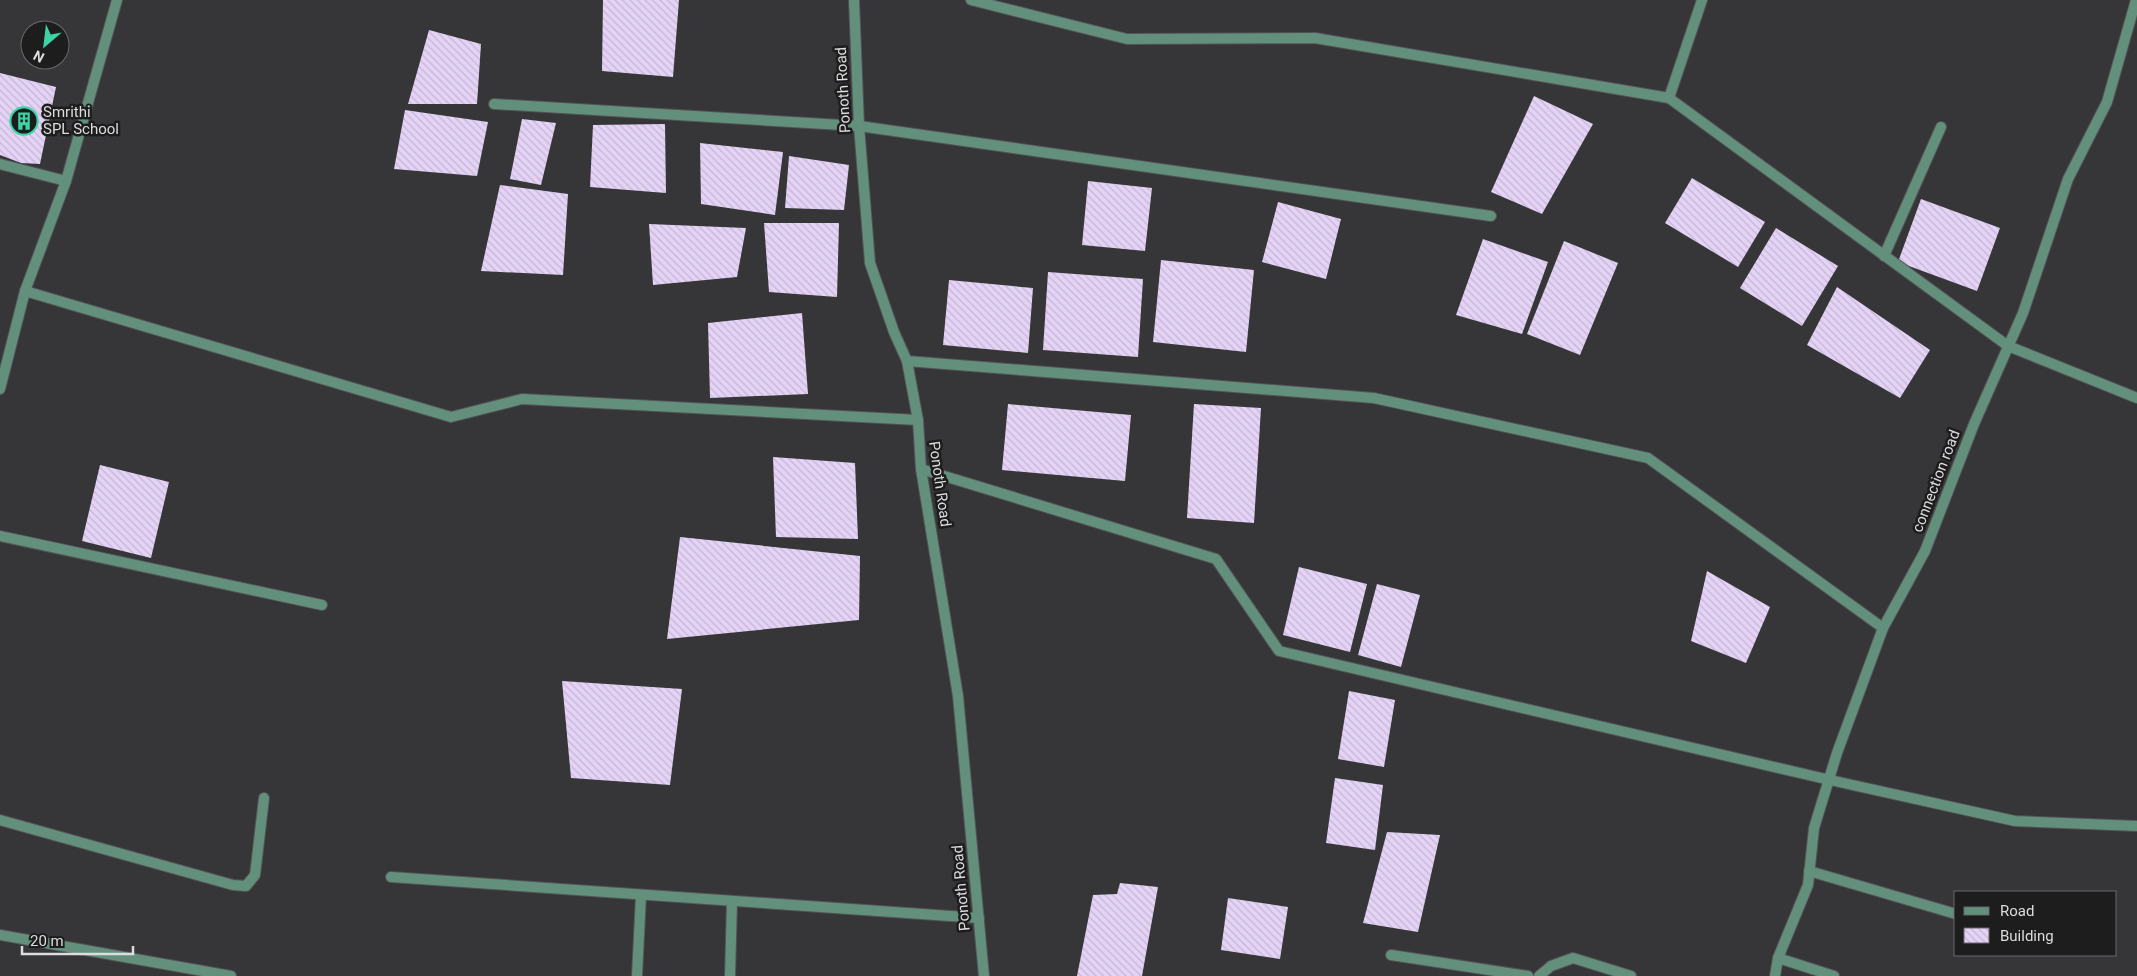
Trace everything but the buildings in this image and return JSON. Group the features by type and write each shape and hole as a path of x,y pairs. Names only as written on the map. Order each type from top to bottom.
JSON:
{"street":[{"path":"0,389 25,291 66,181 117,0"},
{"name":"Ponoth Road","path":"854,0 859,126 870,263 894,332 907,361 918,420 921,469 958,696 984,976"},
{"path":"971,0 1127,39 1315,38 1669,98 2008,346 2137,398"},
{"path":"1669,98 1702,0"},
{"name":"connection road","path":"1775,976 1778,958 1808,885 1814,828 1883,628 1925,550 1974,424 2023,314 2068,179 2107,102 2136,0"},
{"path":"494,104 859,126 1491,216"},
{"path":"1884,256 1941,127"},
{"path":"0,164 66,181"},
{"path":"25,291 451,417 522,399 918,420"},
{"path":"907,361 1374,398 1648,458 1883,628"},
{"path":"921,469 1216,559 1279,651 1830,780 2014,821 2137,826"},
{"path":"0,536 322,606"},
{"path":"0,820 233,885 246,886 255,875 264,798"},
{"path":"1809,871 1954,913"},
{"path":"391,878 979,918"},
{"path":"637,976 641,895"},
{"path":"730,976 732,901"},
{"path":"0,935 231,976"},
{"path":"1391,955 1528,976"},
{"path":"1539,976 1551,966 1572,958 1631,976"},
{"path":"1778,958 1834,976"}],"place":[{"name":"Smrithi SPL School","path":"24,121"}]}
